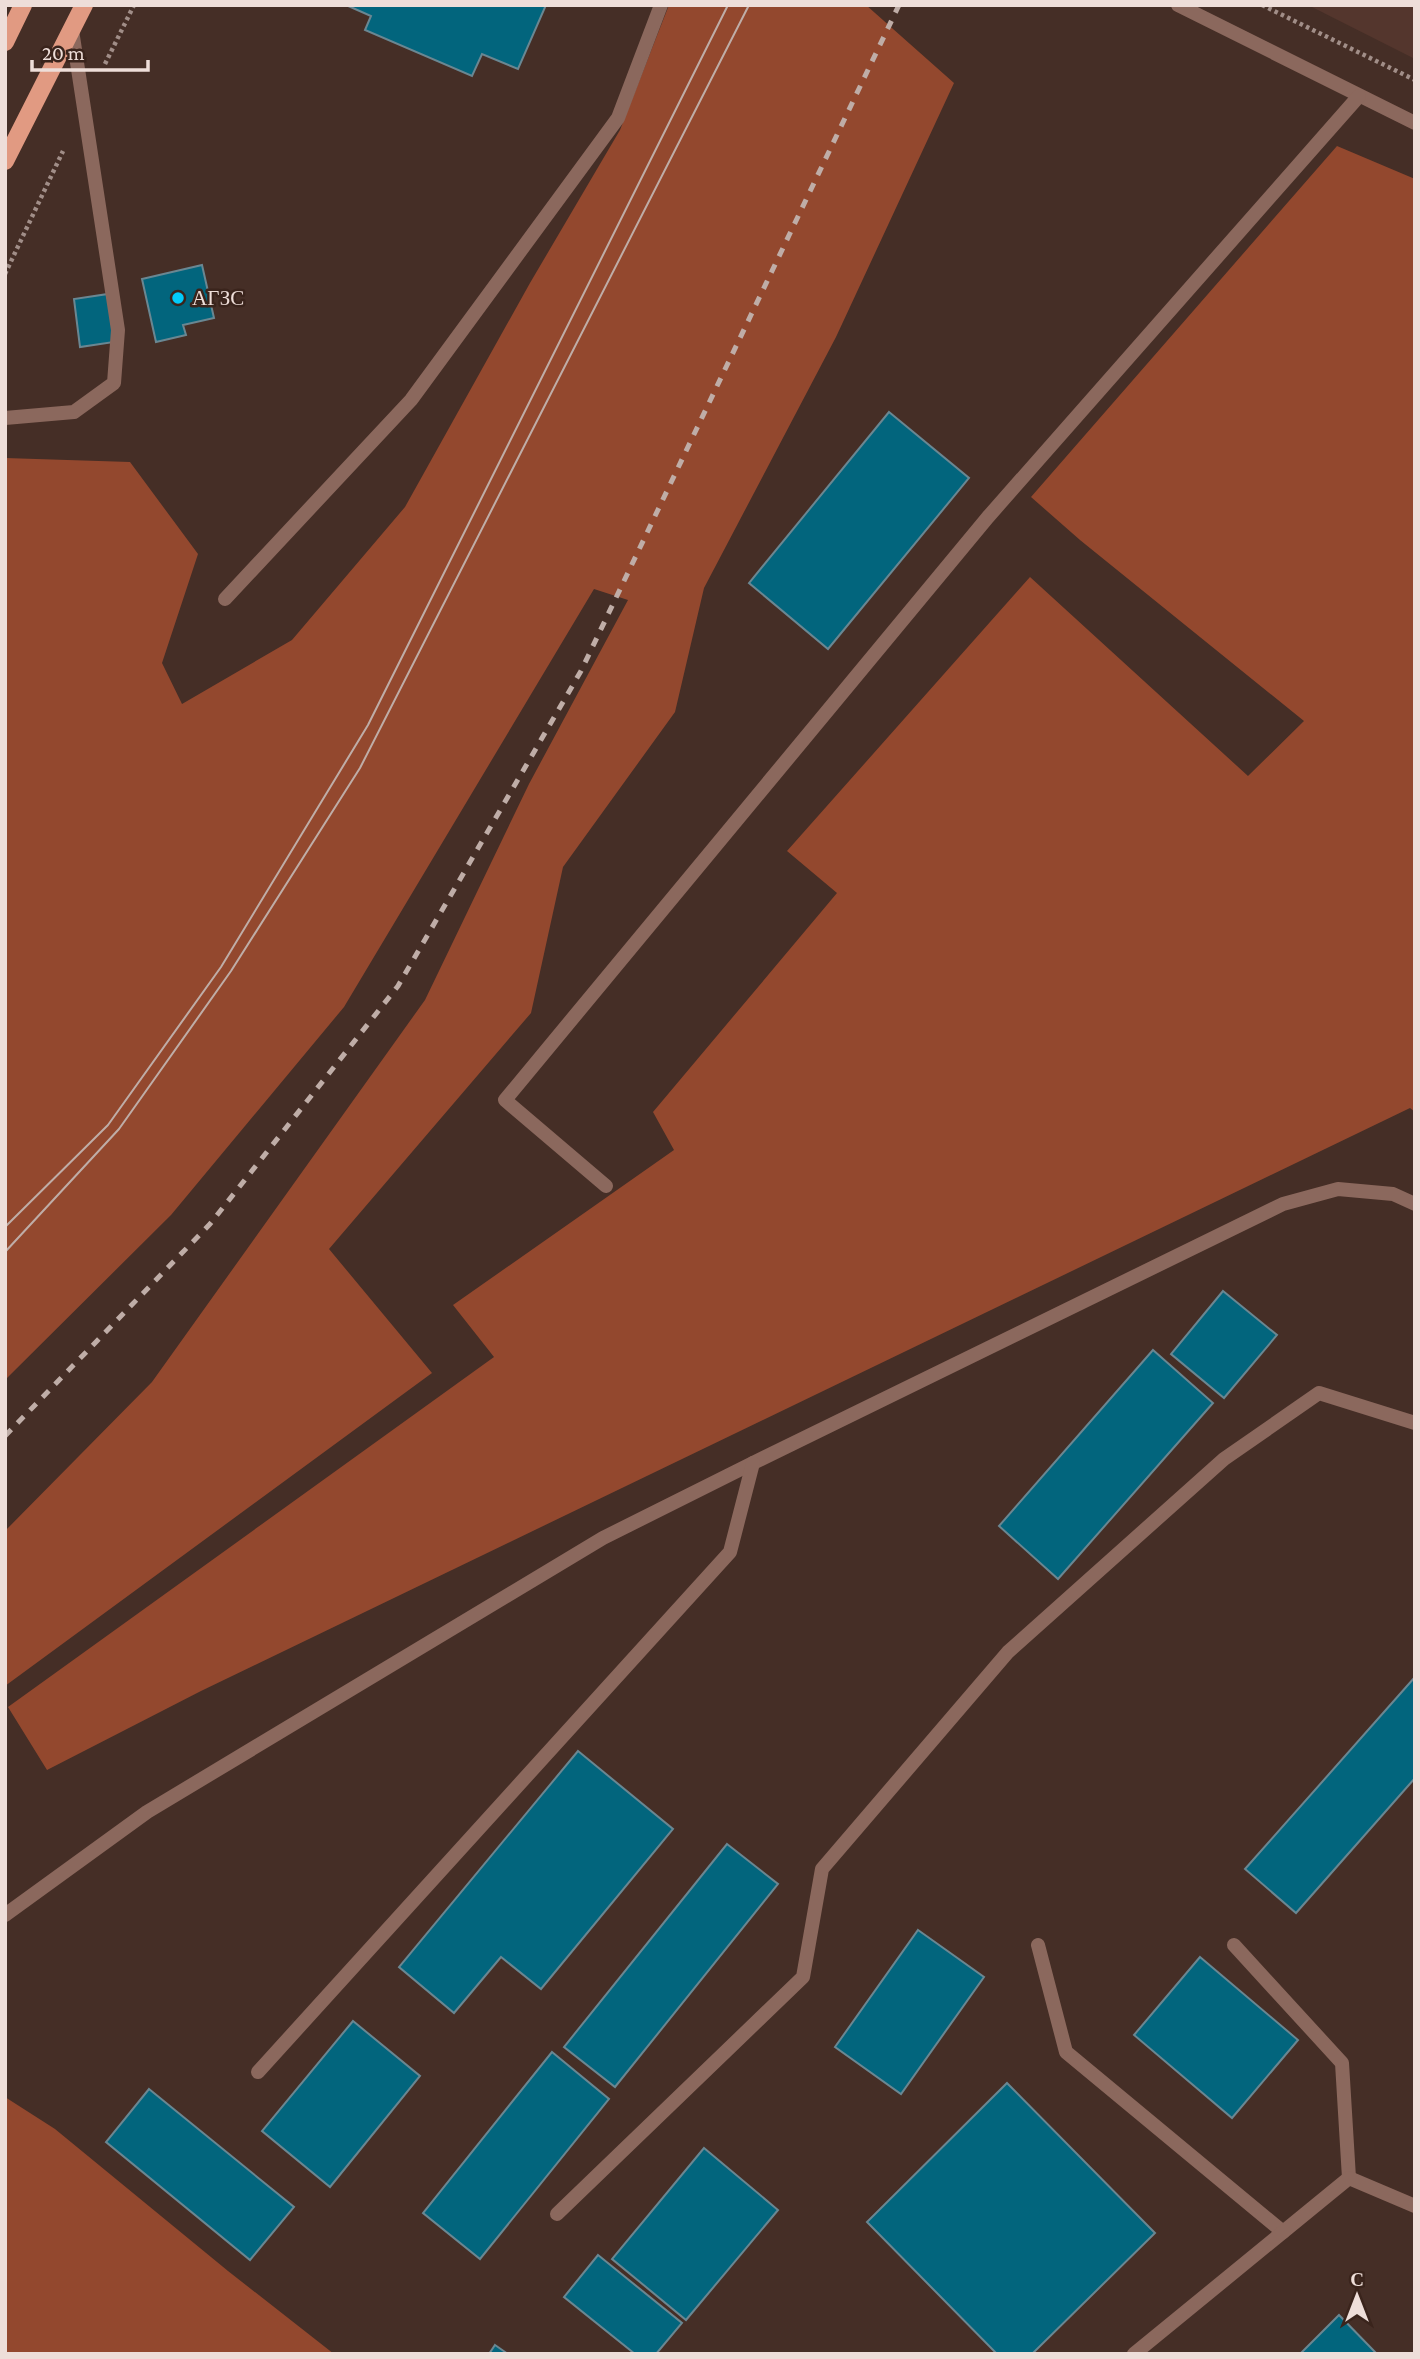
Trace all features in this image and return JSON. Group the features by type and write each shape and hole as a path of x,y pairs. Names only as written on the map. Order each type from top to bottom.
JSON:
{"main road":[{"path":"5,42 23,5"},
{"path":"5,161 84,5"}],"street":[{"path":"225,599 419,388 618,117 661,5"},
{"path":"1178,5 1415,123"},
{"path":"5,418 74,412 114,383 118,330 72,30"},
{"path":"606,1186 505,1100 988,517 1359,96"},
{"path":"5,1915 147,1812 603,1538 1283,1205 1338,1189 1393,1194 1415,1204"},
{"path":"557,2214 803,1977 822,1869 1008,1652 1224,1460 1319,1393 1415,1423"},
{"path":"258,2072 730,1552 753,1463"},
{"path":"1038,1945 1066,2052 1283,2232"},
{"path":"1234,1945 1342,2063 1349,2178"},
{"path":"1134,2354 1349,2178"},
{"path":"1349,2178 1415,2207"}],"path":[{"path":"1262,5 1415,80"}],"shaded area":[{"path":"669,5 866,5 954,83 836,337 704,588 675,712 563,867 531,1013 329,1249 432,1373 5,1686 5,1531 152,1382 425,1000 529,784 628,600 594,589 344,1007 171,1215 5,1380 5,458 130,462 198,554 162,663 182,704 292,640 405,507 530,283 620,130"},
{"path":"1308,5 1415,5 1415,59"},
{"path":"1337,146 1415,179 1415,1112 1410,1108 201,1691 47,1770 8,1707 494,1357 453,1305 674,1150 653,1112 837,893 787,851 1030,577 1248,776 1304,721 1080,540 1031,497"},
{"path":"5,2097 55,2129 334,2354 5,2354"}],"building":[{"path":"346,5 546,5 518,69 482,54 472,76 365,30 371,16"},
{"name":"АГЗС","path":"202,265 214,318 183,325 186,335 156,342 142,279"},
{"path":"108,294 114,342 80,347 74,299"},
{"path":"889,412 969,478 828,649 749,583"},
{"path":"1223,1291 1277,1335 1224,1398 1171,1354"},
{"path":"1153,1350 1213,1403 1058,1579 999,1526"},
{"path":"1415,1677 1415,1778 1296,1913 1245,1869"},
{"path":"578,1751 673,1829 541,1989 501,1957 454,2013 399,1967"},
{"path":"727,1844 778,1884 615,2087 564,2047"},
{"path":"918,1930 984,1977 901,2094 835,2047"},
{"path":"1200,1957 1298,2040 1232,2118 1134,2035"},
{"path":"353,2021 420,2076 330,2187 262,2131"},
{"path":"552,2052 609,2099 480,2259 423,2213"},
{"path":"1007,2083 1155,2233 1032,2354 997,2354 867,2222"},
{"path":"149,2089 294,2207 250,2260 106,2142"},
{"path":"704,2148 778,2210 686,2320 612,2259"},
{"path":"598,2255 682,2323 656,2354 635,2354 564,2297"},
{"path":"1339,2315 1377,2354 1300,2354"},
{"path":"495,2345 508,2354 489,2354"}],"tram line":[{"path":"5,1227 108,1125 221,967 368,725 728,5"},
{"path":"5,1252 119,1129 231,971 360,768 749,5"}],"railway":[{"path":"5,1436 210,1224 398,986 581,671 899,5"}],"place":[{"name":"АГЗС","path":"178,298"}]}
